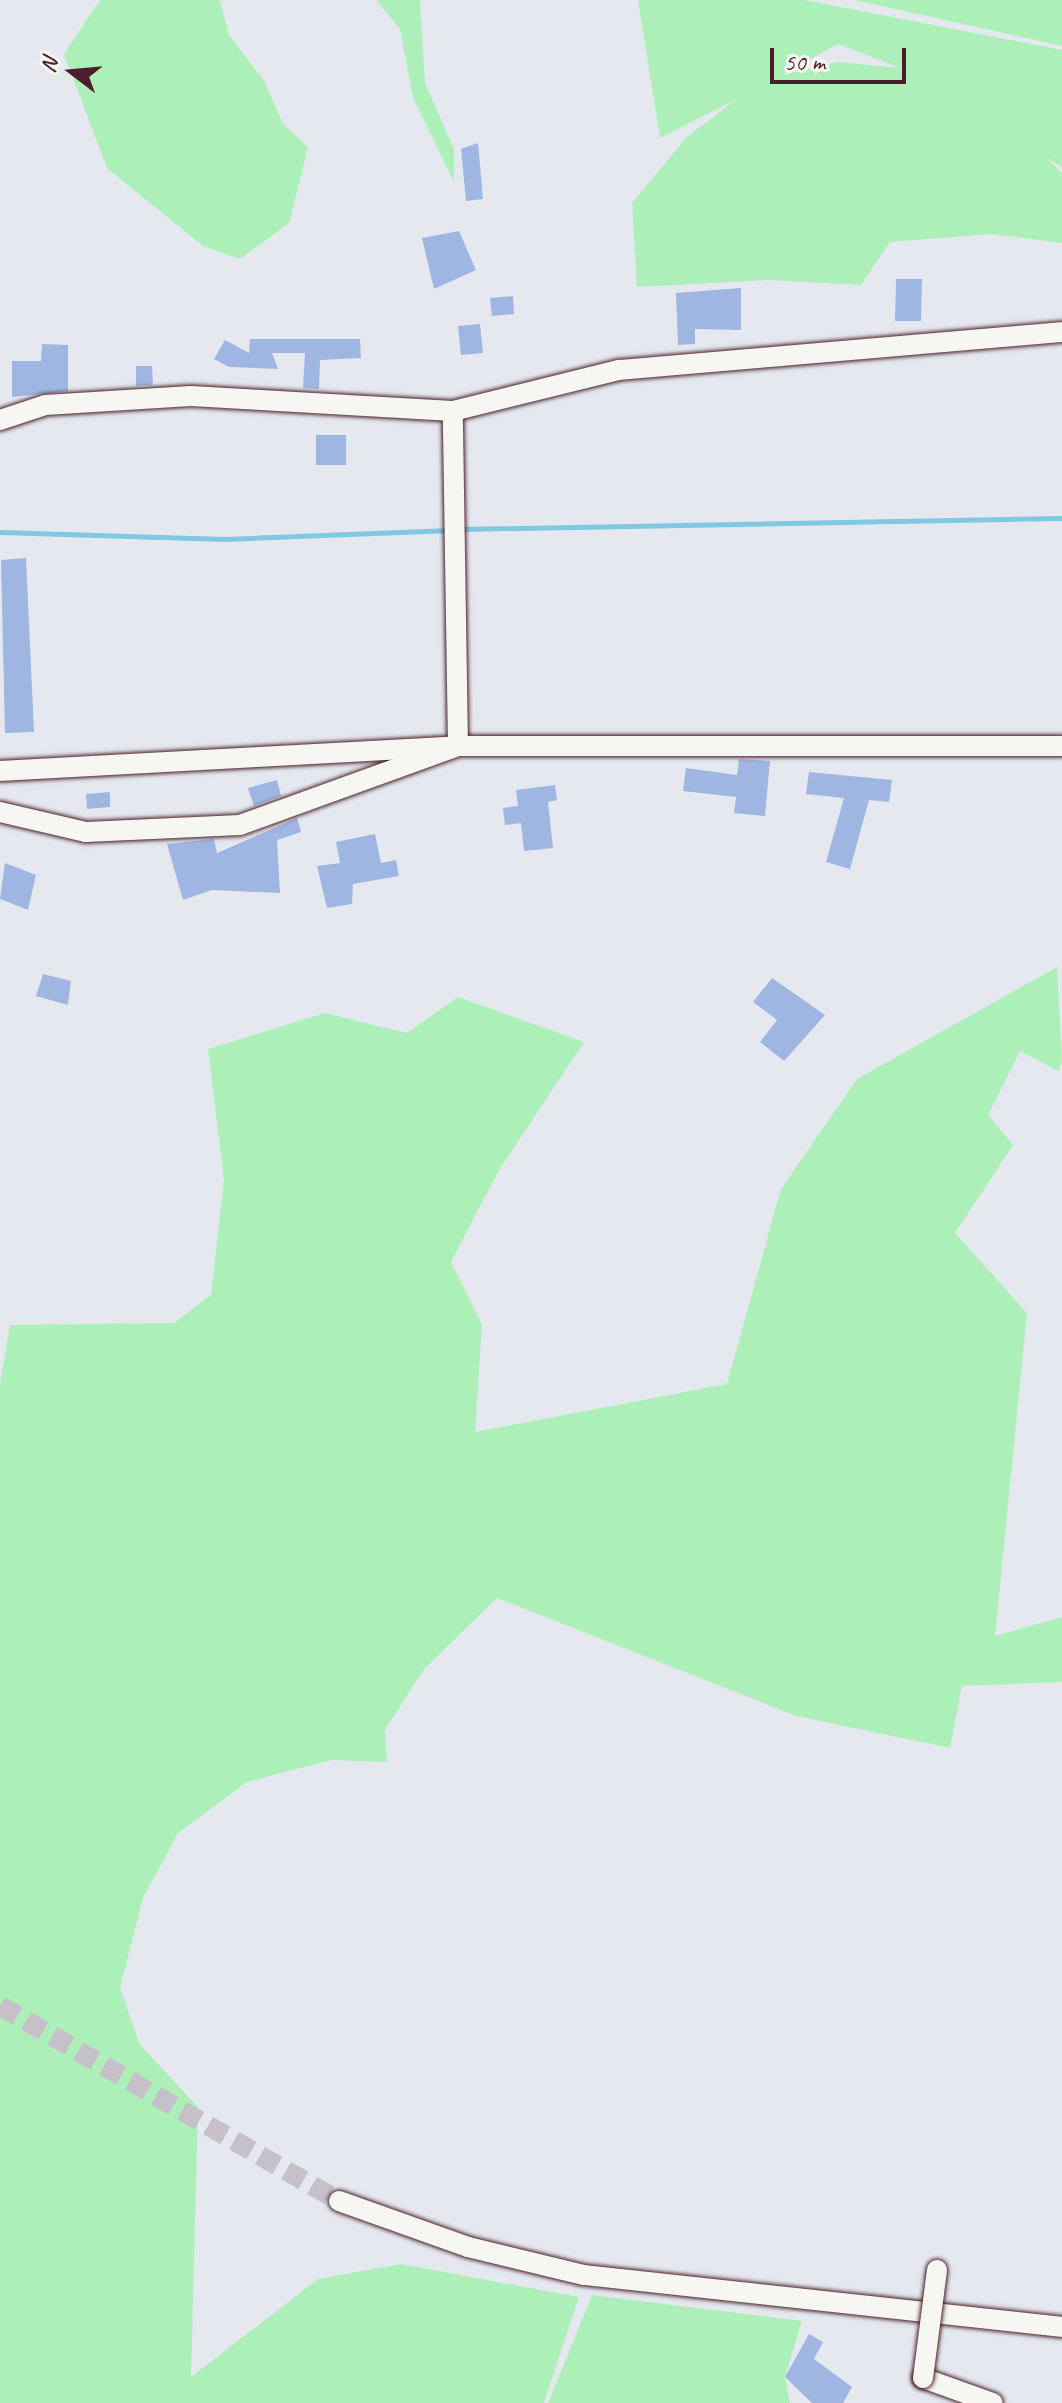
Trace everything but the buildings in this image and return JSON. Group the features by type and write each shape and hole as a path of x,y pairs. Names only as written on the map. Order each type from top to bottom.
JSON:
{"street":[{"path":"0,420 45,405 191,396 453,411 619,370 1062,332"},
{"path":"453,411 458,746"},
{"path":"0,812 86,832 240,825 458,746"},
{"path":"0,771 458,746 1062,746"},
{"path":"339,2201 468,2247 584,2275 1062,2327"},
{"path":"937,2270 923,2378 993,2403"}],"green space":[{"path":"100,0 220,0 229,35 265,82 283,124 308,147 289,223 240,259 203,246 107,168 64,54"},
{"path":"376,0 420,0 425,83 454,149 454,182 413,98 400,29"},
{"path":"638,0 805,0 1062,50 1062,167 1047,158 1062,173 1062,243 992,234 890,242 861,285 768,280 637,287 632,203 687,137 737,99 660,138","holes":["838,44 899,68 838,62 782,75"]},
{"path":"854,0 1062,0 1062,46"},
{"path":"1057,967 1062,1061 1058,1071 1020,1051 988,1115 1013,1145 955,1233 1027,1313 995,1636 1062,1617 1062,1682 962,1686 950,1748 796,1716 497,1598 424,1669 385,1730 387,1762 331,1760 247,1782 178,1833 143,1898 120,1988 140,2045 198,2107 191,2377 318,2279 401,2264 579,2297 544,2403 0,2403 0,1385 10,1325 174,1323 211,1295 224,1180 208,1049 325,1013 407,1033 458,997 584,1042 499,1170 451,1262 482,1325 475,1432 727,1384 781,1189 857,1079"},
{"path":"592,2295 802,2321 785,2377 790,2403 548,2403"}],"waterway":[{"path":"460,529 1062,518"},
{"path":"0,532 225,539 451,530"}],"tunnel":[{"path":"0,2006 339,2201"}]}
